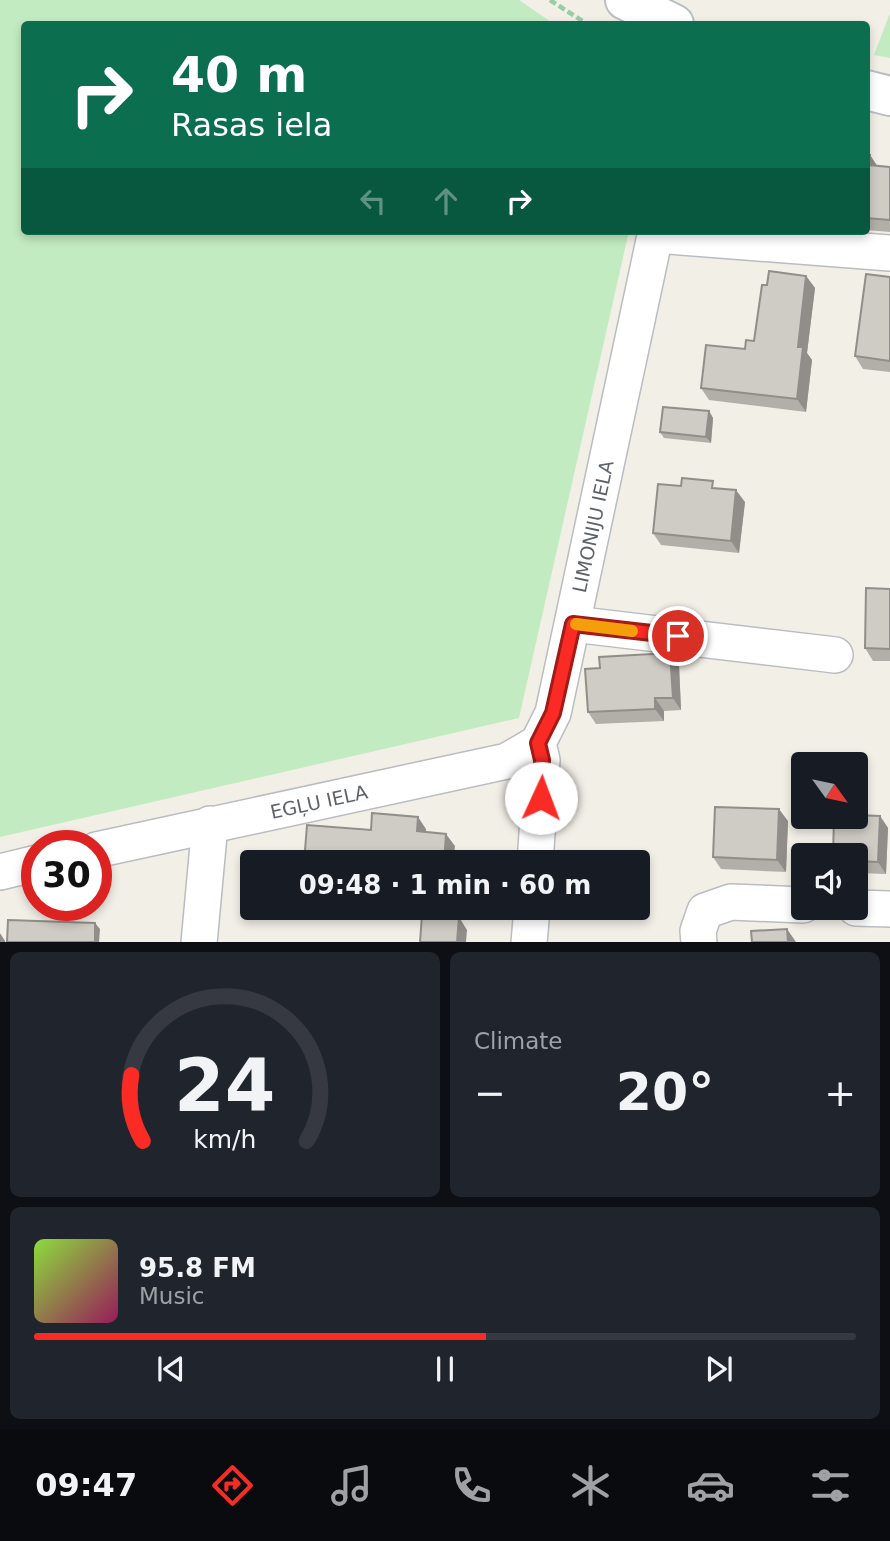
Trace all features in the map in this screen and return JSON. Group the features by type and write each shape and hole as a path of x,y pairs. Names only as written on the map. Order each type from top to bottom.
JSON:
{"main road":[{"path":"625,0 668,21"},
{"path":"870,91 890,96"}],"street":[{"name":"LIMONIJU IELA","path":"538,743 553,713 655,235"},
{"path":"678,235 890,253"},
{"path":"573,624 835,655"},
{"path":"537,850 542,760 538,743"},
{"name":"EGĻU IELA","path":"112,846 507,761 538,743"},
{"path":"199,942 210,824"},
{"path":"0,872 21,867"},
{"path":"702,927 731,902 791,904"},
{"path":"868,908 890,909"},
{"path":"529,942 531,920"}],"path":[{"path":"550,0 582,21"}],"green space":[{"path":"0,0 519,0 550,21 21,21 21,235 628,235 519,718 21,830 0,837"},
{"path":"890,13 890,58 874,55"}],"building":[{"path":"870,165 890,167 890,220 870,218"},
{"path":"769,271 806,276 798,347 803,347 797,399 701,388 706,345 745,349 746,340 754,341 762,285 767,285"},
{"path":"866,274 890,277 890,361 855,356"},
{"path":"663,407 709,411 706,437 660,432"},
{"path":"682,478 713,481 712,488 736,490 731,541 653,533 658,484 681,486"},
{"path":"866,588 890,589 890,649 865,648"},
{"path":"670,653 673,698 655,698 655,709 588,712 585,669 600,668 599,657"},
{"path":"715,807 779,809 777,860 713,857"},
{"path":"372,813 418,817 417,831 446,834 445,850 305,850 307,825 371,830"},
{"path":"868,816 880,816 878,862 868,862 868,843 833,843 834,830 868,830"},
{"path":"8,920 95,923 95,942 7,942"},
{"path":"422,920 459,920 457,942 420,942"},
{"path":"787,929 788,942 752,942 751,931"}],"slow traffic":[{"path":"576,624 632,631"}],"route":[{"path":"541,798 542,760 538,743 553,713 573,624 678,636"}]}
